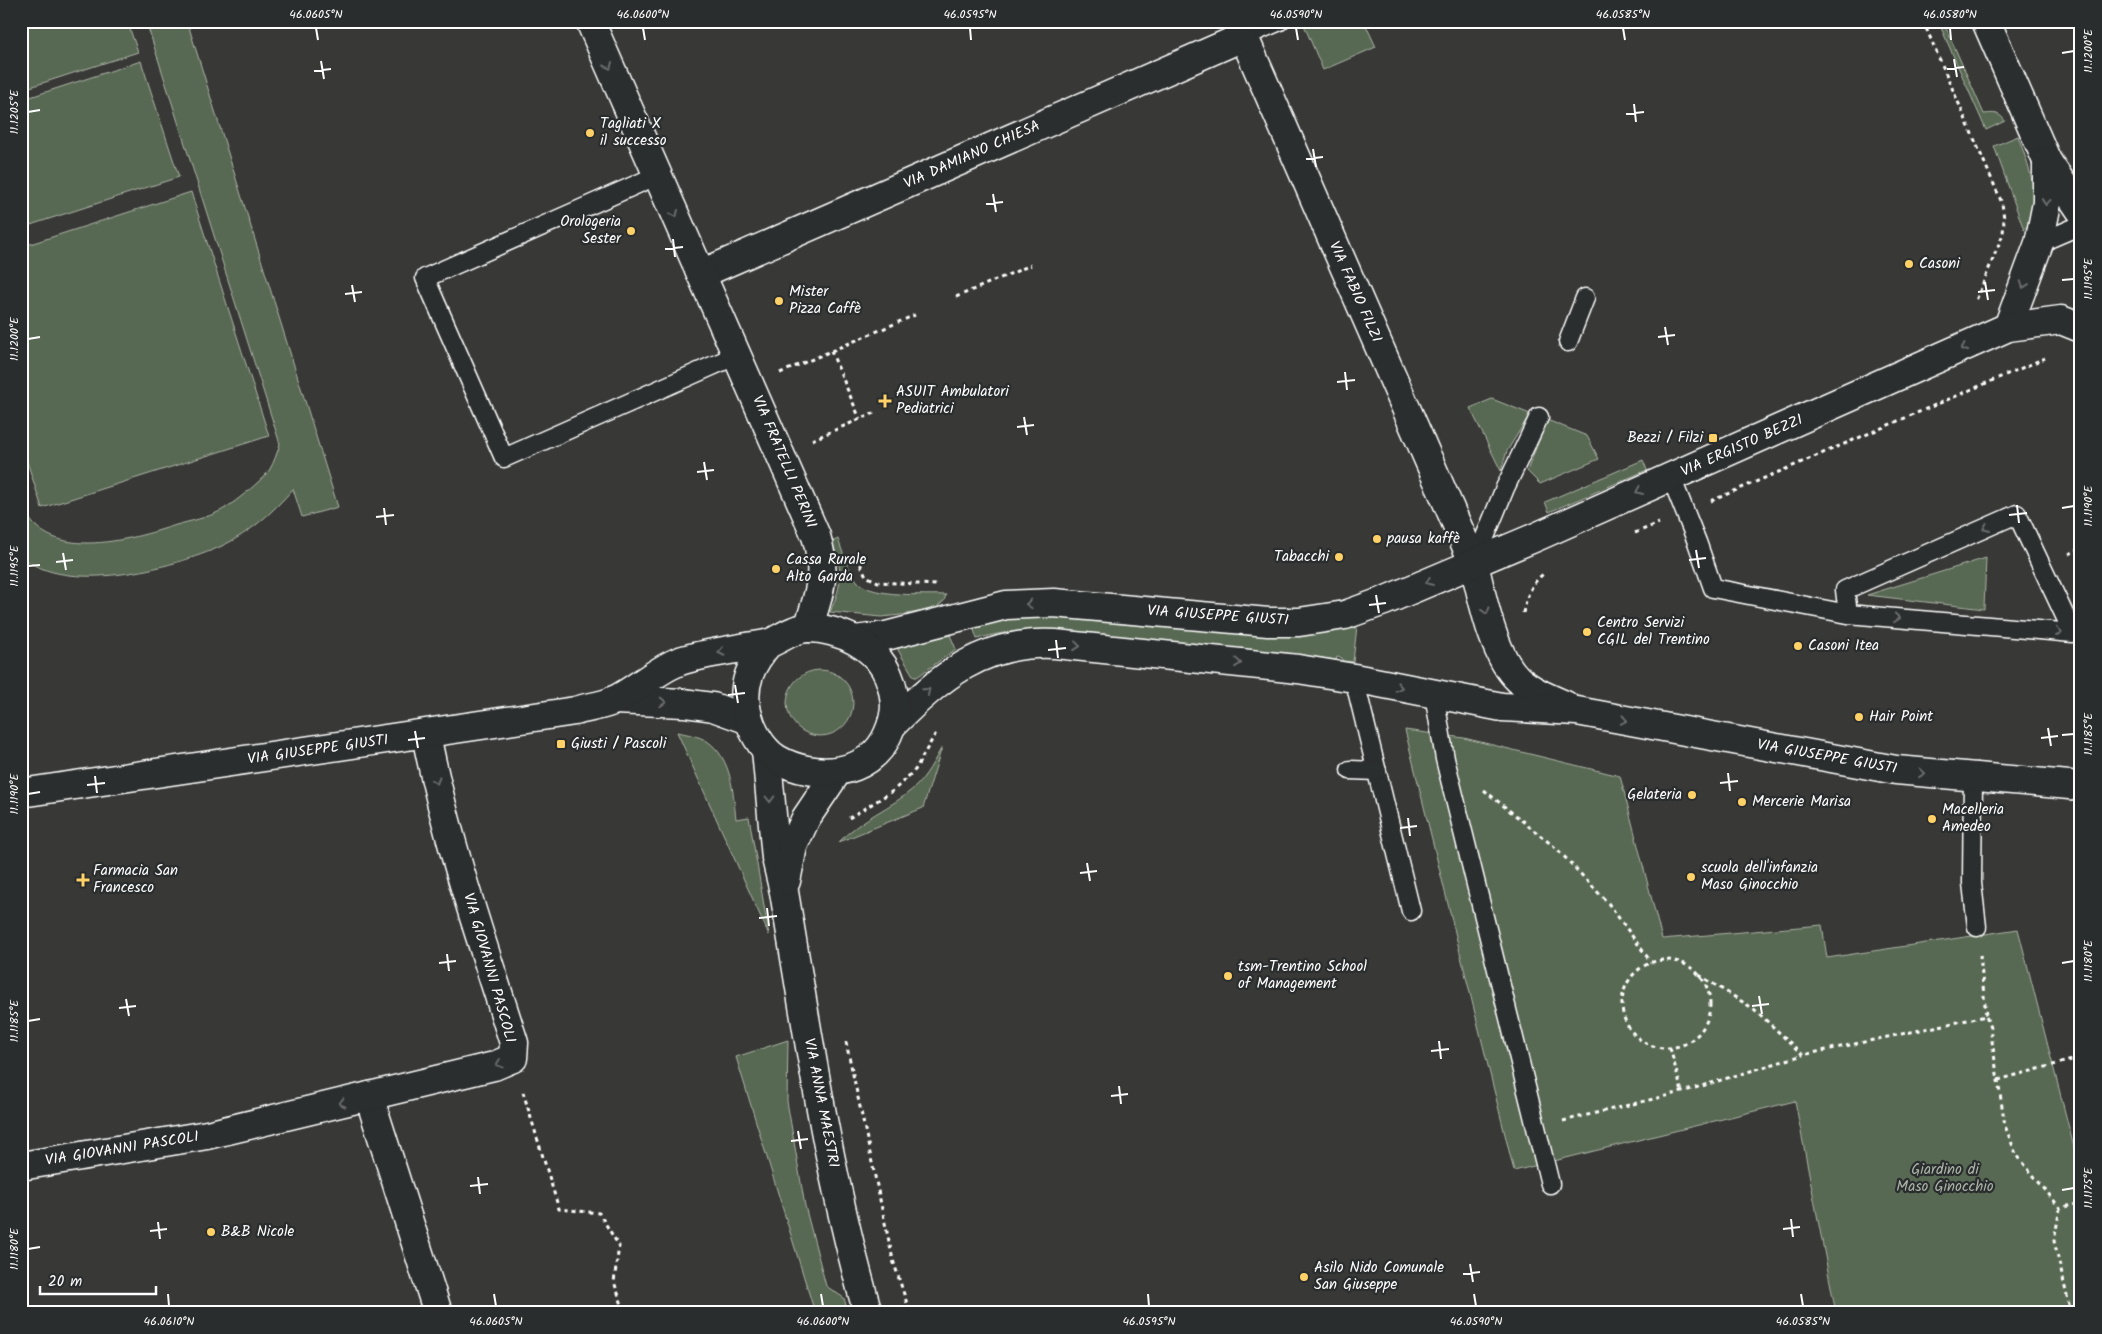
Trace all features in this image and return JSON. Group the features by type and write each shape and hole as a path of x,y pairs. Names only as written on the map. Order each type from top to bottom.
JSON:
{"street":[{"name":"VIA FRATELLI PERINI","path":"590,21 816,536 822,554 822,579 808,628"},
{"path":"1986,21 2047,161 2081,211"},
{"name":"VIA DAMIANO CHIESA","path":"701,274 1240,29"},
{"name":"VIA FABIO FILZI","path":"1240,29 1474,564"},
{"path":"2008,327 2039,243 2047,203 2047,161"},
{"name":"VIA ERGISTO BEZZI","path":"1474,564 2008,327 2061,320 2081,328"},
{"name":"VIA GIUSEPPE GIUSTI","path":"854,640 886,636 1006,605 1045,604 1268,622 1299,622 1345,615 1474,564 1492,629 1506,665 1518,679 1535,691 1577,711"},
{"name":"VIA GIUSEPPE GIUSTI","path":"614,700 680,661 769,643 796,630 808,628 830,631 854,640 872,652 883,664 890,678 894,693 895,709 892,725 886,740 876,754 837,772 817,772 802,769 776,758 766,750 755,734 749,720 745,703 745,686 750,669 769,643"},
{"name":"VIA GIUSEPPE GIUSTI","path":"892,725 926,691 962,666 993,651 1025,643 1065,644 1298,669 1502,707 1577,711 1896,770 2081,786"},
{"name":"VIA GIUSEPPE GIUSTI","path":"21,793 544,717 614,700 684,703 713,708 749,720"},
{"name":"VIA GIOVANNI PASCOLI","path":"21,1166 207,1135 494,1066 513,1058 514,1043 473,913 433,770 426,734"},
{"name":"VIA ANNA MAESTRI","path":"766,750 776,858 784,892 821,1115 856,1272 868,1313"},
{"name":"VIA ANNA MAESTRI","path":"784,892 793,846 803,825 837,772"},
{"path":"369,1096 438,1313"}],"lane":[{"path":"1240,29 1280,21"},
{"path":"658,175 425,278 504,458 737,355"},
{"path":"2039,243 2081,225"},
{"path":"1568,342 1584,298"},
{"path":"1474,564 1505,488 1538,417"},
{"path":"1670,477 1713,588 1848,614 2073,633 2017,514 1845,590 1848,614"},
{"path":"1354,678 1411,910"},
{"path":"1434,694 1445,759 1550,1184"},
{"path":"1350,770 1377,771"},
{"path":"1973,778 1972,883 1977,927"}],"path":[{"path":"1923,21 2002,202 2003,234 1974,305"},
{"path":"2074,124 2081,121"},
{"path":"956,297 1030,265"},
{"path":"777,374 915,315"},
{"path":"831,351 860,419"},
{"path":"1632,535 2053,355"},
{"path":"806,442 874,413"},
{"path":"858,562 866,576 878,582 945,586"},
{"path":"1523,616 1524,605 1534,584 1551,569"},
{"path":"842,824 894,791 915,770 940,725"},
{"path":"1445,759 1557,848 1608,903 1651,962"},
{"path":"1977,927 1986,1016 1990,1028 2005,1126 2016,1154 2060,1208 2054,1241 2071,1313"},
{"path":"1699,975 1706,986 1709,1013 1695,1037 1684,1044 1670,1048 1656,1047 1643,1042 1632,1032 1625,1020 1621,1006 1623,992 1629,980 1639,969 1651,962 1677,961 1689,966 1699,975 1754,1009 1803,1054"},
{"path":"1536,1128 1682,1092 1803,1054 1986,1016"},
{"path":"846,1037 893,1260 910,1313"},
{"path":"1670,1048 1682,1092"},
{"path":"513,1058 559,1208 599,1213 619,1246 614,1282 624,1313"},
{"path":"1998,1080 2079,1058"},
{"path":"2060,1208 2081,1203"}],"green space":[{"path":"21,21 127,21 138,52 21,90"},
{"path":"146,21 187,21 338,507 302,517 293,489 269,514 252,528 233,541 201,554 149,569 120,574 91,576 64,574 41,568 21,556 21,501 32,521 47,534 67,541 89,543 135,537 204,517 225,508 247,492 267,473 280,444"},
{"path":"1312,21 1364,21 1376,47 1323,70 1304,25"},
{"path":"1938,21 1943,21 1984,114 1996,114 2005,121 1986,130"},
{"path":"141,61 179,177 21,228 21,100"},
{"path":"2018,136 2030,171 2034,197 2034,209 2024,230 1994,146"},
{"path":"191,192 269,436 42,508 21,443 21,247"},
{"path":"1492,399 1530,414 1507,451 1501,471 1470,408"},
{"path":"1547,420 1587,436 1599,459 1540,484 1527,471"},
{"path":"1643,460 1647,470 1549,512 1545,502"},
{"path":"838,539 851,572 858,582 865,587 887,593 946,595 944,601 935,609 881,617 830,612 837,593 840,577 840,569 832,542"},
{"path":"1986,558 1984,609 1867,595"},
{"path":"1063,616 1268,636 1312,633 1354,624 1357,626 1353,662 1342,661 1342,658 1337,657 1336,660 1294,654 1046,630 1011,632 977,639 973,627 1007,619"},
{"path":"950,635 956,649 917,677 914,677 898,650 899,646"},
{"path":"820,670 833,673 843,680 850,690 853,703 850,716 843,726 833,733 820,736 807,733 797,726 790,716 787,703 790,690 797,680 807,673"},
{"name":"Giardino di Maso Ginocchio","path":"1405,730 1464,738 1620,776 1662,939 1822,925 1827,958 2018,929 2078,1163 2081,1163 2081,1313 1836,1313 1795,1101 1514,1171"},
{"path":"677,732 697,736 707,741 722,757 730,776 736,819 749,817 769,935"},
{"path":"942,747 923,808 839,842 857,826 914,788 926,774"},
{"path":"788,1040 787,1101 805,1206 826,1286 844,1298 848,1313 815,1313 736,1057"}],"place":[{"name":"Tagliati X il successo","path":"590,133"},
{"name":"Orologeria Sester","path":"631,231"},
{"name":"Casoni","path":"1909,264"},
{"name":"Mister Pizza Caffè","path":"779,301"},
{"name":"ASUIT Ambulatori Pediatrici","path":"885,401"},
{"name":"Bezzi / Filzi","path":"1713,438"},
{"name":"pausa kaffè","path":"1377,539"},
{"name":"Tabacchi","path":"1339,557"},
{"name":"Cassa Rurale Alto Garda","path":"776,569"},
{"name":"Centro Servizi CGIL del Trentino","path":"1587,632"},
{"name":"Casoni Itea","path":"1798,646"},
{"name":"Hair Point","path":"1859,717"},
{"name":"Giusti / Pascoli","path":"561,744"},
{"name":"Gelateria","path":"1692,795"},
{"name":"Mercerie Marisa","path":"1742,802"},
{"name":"Macelleria Amedeo","path":"1932,819"},
{"name":"scuola dell'infanzia Maso Ginocchio","path":"1691,877"},
{"name":"Farmacia San Francesco","path":"83,880"},
{"name":"tsm-Trentino School of Management","path":"1228,976"},
{"name":"B&B Nicole","path":"211,1232"},
{"name":"Asilo Nido Comunale San Giuseppe","path":"1304,1277"}]}
